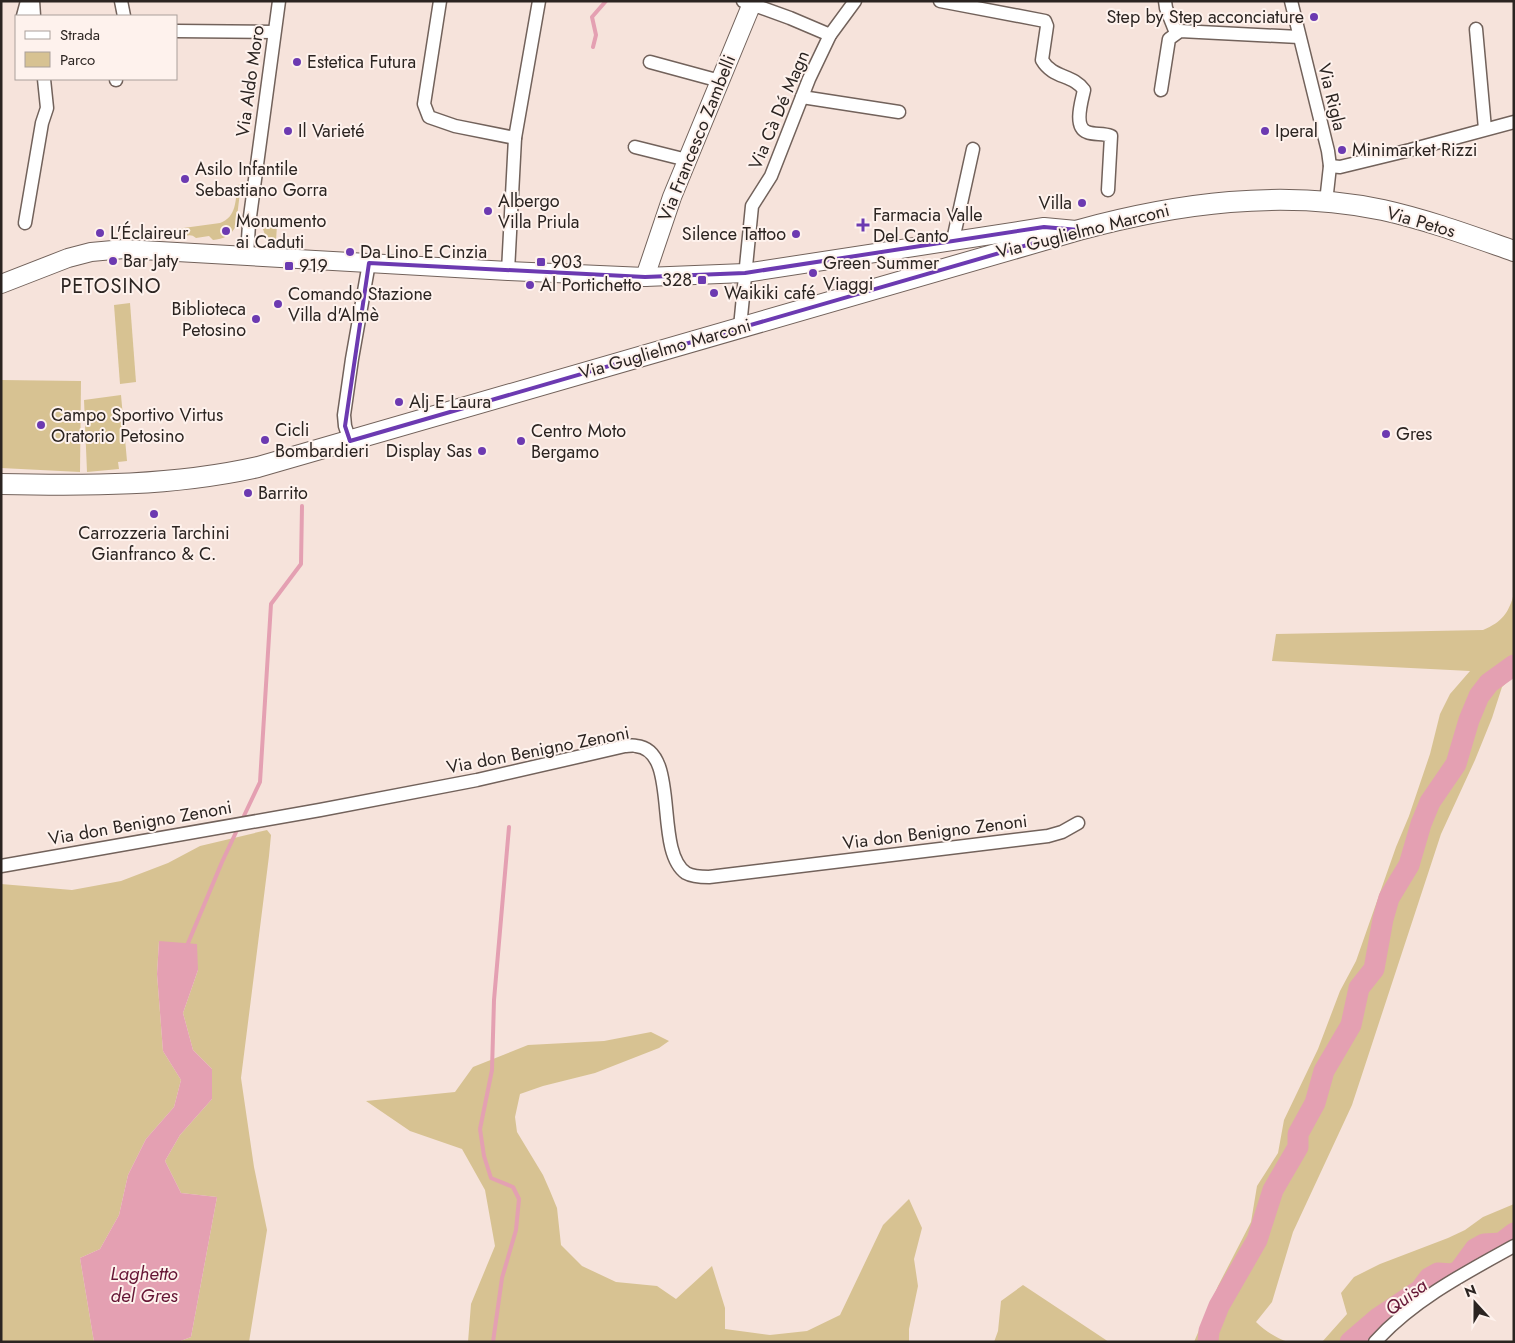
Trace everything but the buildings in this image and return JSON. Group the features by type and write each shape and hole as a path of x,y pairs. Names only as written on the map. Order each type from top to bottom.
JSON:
{"main road":[{"name":"Via Guglielmo Marconi","path":"1,484 129,484 187,480 258,467 1079,230 1168,209 1230,201 1326,202"},
{"name":"Via Petos","path":"1326,202 1358,206 1410,217 1514,251"}],"street":[{"path":"23,15 27,1"},
{"path":"33,1 34,15"},
{"path":"121,1 124,15"},
{"name":"Via Aldo Moro","path":"247,255 249,224 279,1"},
{"path":"440,1 424,104 429,117 455,126 515,138"},
{"path":"508,271 515,138 538,1"},
{"name":"Via Cà Dé Magn","path":"740,327 752,206 771,176 802,97 830,35 856,1"},
{"path":"940,1 1045,21 1047,26 1042,60 1050,70 1080,83 1084,90 1079,121 1081,128 1086,132 1111,136 1108,190"},
{"path":"1165,1 1176,33"},
{"name":"Via Rigla","path":"1291,1 1328,152 1330,166 1326,202"},
{"path":"749,3 830,35"},
{"name":"Via Francesco Zambelli","path":"645,277 672,197 720,81 749,3"},
{"path":"1476,29 1485,129"},
{"path":"178,31 274,32"},
{"path":"1161,90 1169,38 1180,31 1299,37"},
{"path":"650,62 720,81"},
{"path":"25,224 42,123 47,108 44,80"},
{"path":"802,97 899,112"},
{"path":"1330,166 1340,167 1514,122"},
{"path":"635,147 687,160"},
{"path":"952,240 973,149"},
{"path":"1,284 68,258 91,252 124,249 247,255 369,264 645,277 745,273 1044,226 1079,230"},
{"path":"996,233 1013,238 1018,241 1020,246"},
{"path":"350,441 344,415 369,264"},
{"name":"Via don Benigno Zenoni","path":"1,866 422,791 625,746 638,745 648,750 657,760 662,772 671,845 677,861 686,873 697,876 709,877 1048,836 1062,832 1078,823"},
{"path":"1375,1342 1389,1327 1433,1293 1514,1246"}],"highlighted area":[{"path":"1044,227 1079,230 350,441 345,426 369,263 645,277 745,273"}],"green space":[{"path":"241,184 236,225 230,234 224,238 213,240 209,236 196,238 189,235 178,237 176,229 220,223 230,217 238,185"},
{"path":"261,223 277,224 276,242 265,235"},
{"path":"130,303 136,382 120,384 114,305"},
{"name":"Campo Sportivo Virtus Oratorio Petosino","path":"1,380 81,381 80,472 1,468"},
{"path":"121,395 127,461 118,462 119,469 87,472 84,400"},
{"path":"1514,593 1514,675 1502,687 1475,760 1441,834 1352,1105 1293,1232 1272,1302 1256,1322 1271,1334 1288,1342 1194,1342 1218,1286 1251,1222 1257,1186 1278,1153 1284,1120 1318,1049 1340,991 1356,961 1396,847 1409,816 1430,754 1440,714 1450,694 1470,671 1272,661 1276,634 1483,630 1495,624 1504,616 1510,606"},
{"path":"267,830 271,835 269,856 241,1078 254,1167 267,1230 249,1342 178,1342 191,1337 217,1197 181,1193 165,1161 180,1135 212,1099 212,1069 193,1050 183,1013 198,970 159,941 157,974 163,1051 181,1080 174,1107 146,1139 128,1175 119,1215 100,1249 80,1258 94,1342 1,1342 1,884 72,890 121,881 168,863 200,846"},
{"path":"651,1032 669,1041 659,1048 595,1073 543,1086 520,1094 515,1117 517,1132 543,1175 557,1208 561,1245 582,1266 616,1282 657,1286 676,1299 712,1266 725,1308 725,1329 770,1335 807,1331 840,1315 883,1225 909,1199 922,1228 914,1259 918,1286 909,1329 909,1342 468,1342 471,1304 495,1246 485,1190 462,1149 410,1131 366,1101 455,1092 473,1067 528,1045 604,1041"},
{"path":"1514,1204 1514,1239 1480,1259 1373,1330 1363,1342 1322,1342 1347,1314 1341,1293 1354,1277 1380,1264 1448,1238 1465,1230 1483,1217"},
{"path":"1023,1285 1109,1342 994,1342 998,1331 1001,1301"}],"water":[{"name":"Laghetto del Gres","path":"159,941 197,944 198,970 183,1013 193,1050 212,1069 212,1099 180,1135 165,1161 181,1193 217,1197 191,1337 178,1342 94,1342 80,1258 100,1249 119,1215 128,1175 146,1139 174,1107 181,1080 163,1051 157,974"}],"waterway":[{"path":"593,47 596,35 592,17 606,1"},
{"path":"242,820 260,782 271,604 301,564 302,506"},
{"path":"1208,1342 1209,1331 1219,1306 1257,1240 1273,1190 1298,1147 1298,1134 1315,1103 1324,1071 1351,1025 1359,988 1374,969 1383,919 1389,898 1409,865 1421,824 1430,802 1456,764 1469,720 1479,696 1489,683 1514,665"},
{"path":"493,1342 502,1278 516,1230 519,1199 513,1187 491,1178 484,1156 480,1129 492,1070 494,1000 509,827"},
{"path":"186,948 238,828"},
{"name":"Quisa","path":"1350,1342 1378,1318 1420,1290 1429,1278 1438,1273 1452,1274 1459,1271 1475,1249 1484,1244 1501,1243 1514,1233"}],"place":[{"name":"Step by Step acconciature","path":"1314,17"},
{"name":"Estetica Futura","path":"297,62"},
{"name":"Il Varieté","path":"288,131"},
{"name":"Iperal","path":"1265,131"},
{"name":"Minimarket Rizzi","path":"1342,150"},
{"name":"Asilo Infantile Sebastiano Gorra","path":"185,179"},
{"name":"Villa","path":"1082,203"},
{"name":"Albergo Villa Priula","path":"488,211"},
{"name":"Farmacia Valle Del Canto","path":"863,225"},
{"name":"Monumento ai Caduti","path":"226,231"},
{"name":"L'Éclaireur","path":"100,233"},
{"name":"Silence Tattoo","path":"796,234"},
{"name":"Da Lino E Cinzia","path":"350,252"},
{"name":"Bar Jaty","path":"113,261"},
{"name":"903","path":"541,262"},
{"name":"919","path":"289,266"},
{"name":"Green Summer Viaggi","path":"813,273"},
{"name":"328","path":"702,280"},
{"name":"Al Portichetto","path":"530,285"},
{"name":"Waikiki café","path":"714,293"},
{"name":"Comando Stazione Villa d'Almè","path":"278,304"},
{"name":"Biblioteca Petosino","path":"256,319"},
{"name":"Alj E Laura","path":"399,402"},
{"name":"Campo Sportivo Virtus Oratorio Petosino","path":"41,425"},
{"name":"Gres","path":"1386,434"},
{"name":"Cicli Bombardieri","path":"265,440"},
{"name":"Centro Moto Bergamo","path":"521,441"},
{"name":"Display Sas","path":"482,451"},
{"name":"Barrito","path":"248,493"},
{"name":"Carrozzeria Tarchini Gianfranco & C.","path":"154,514"}],"district":[{"name":"PETOSINO","path":"111,286"}]}
